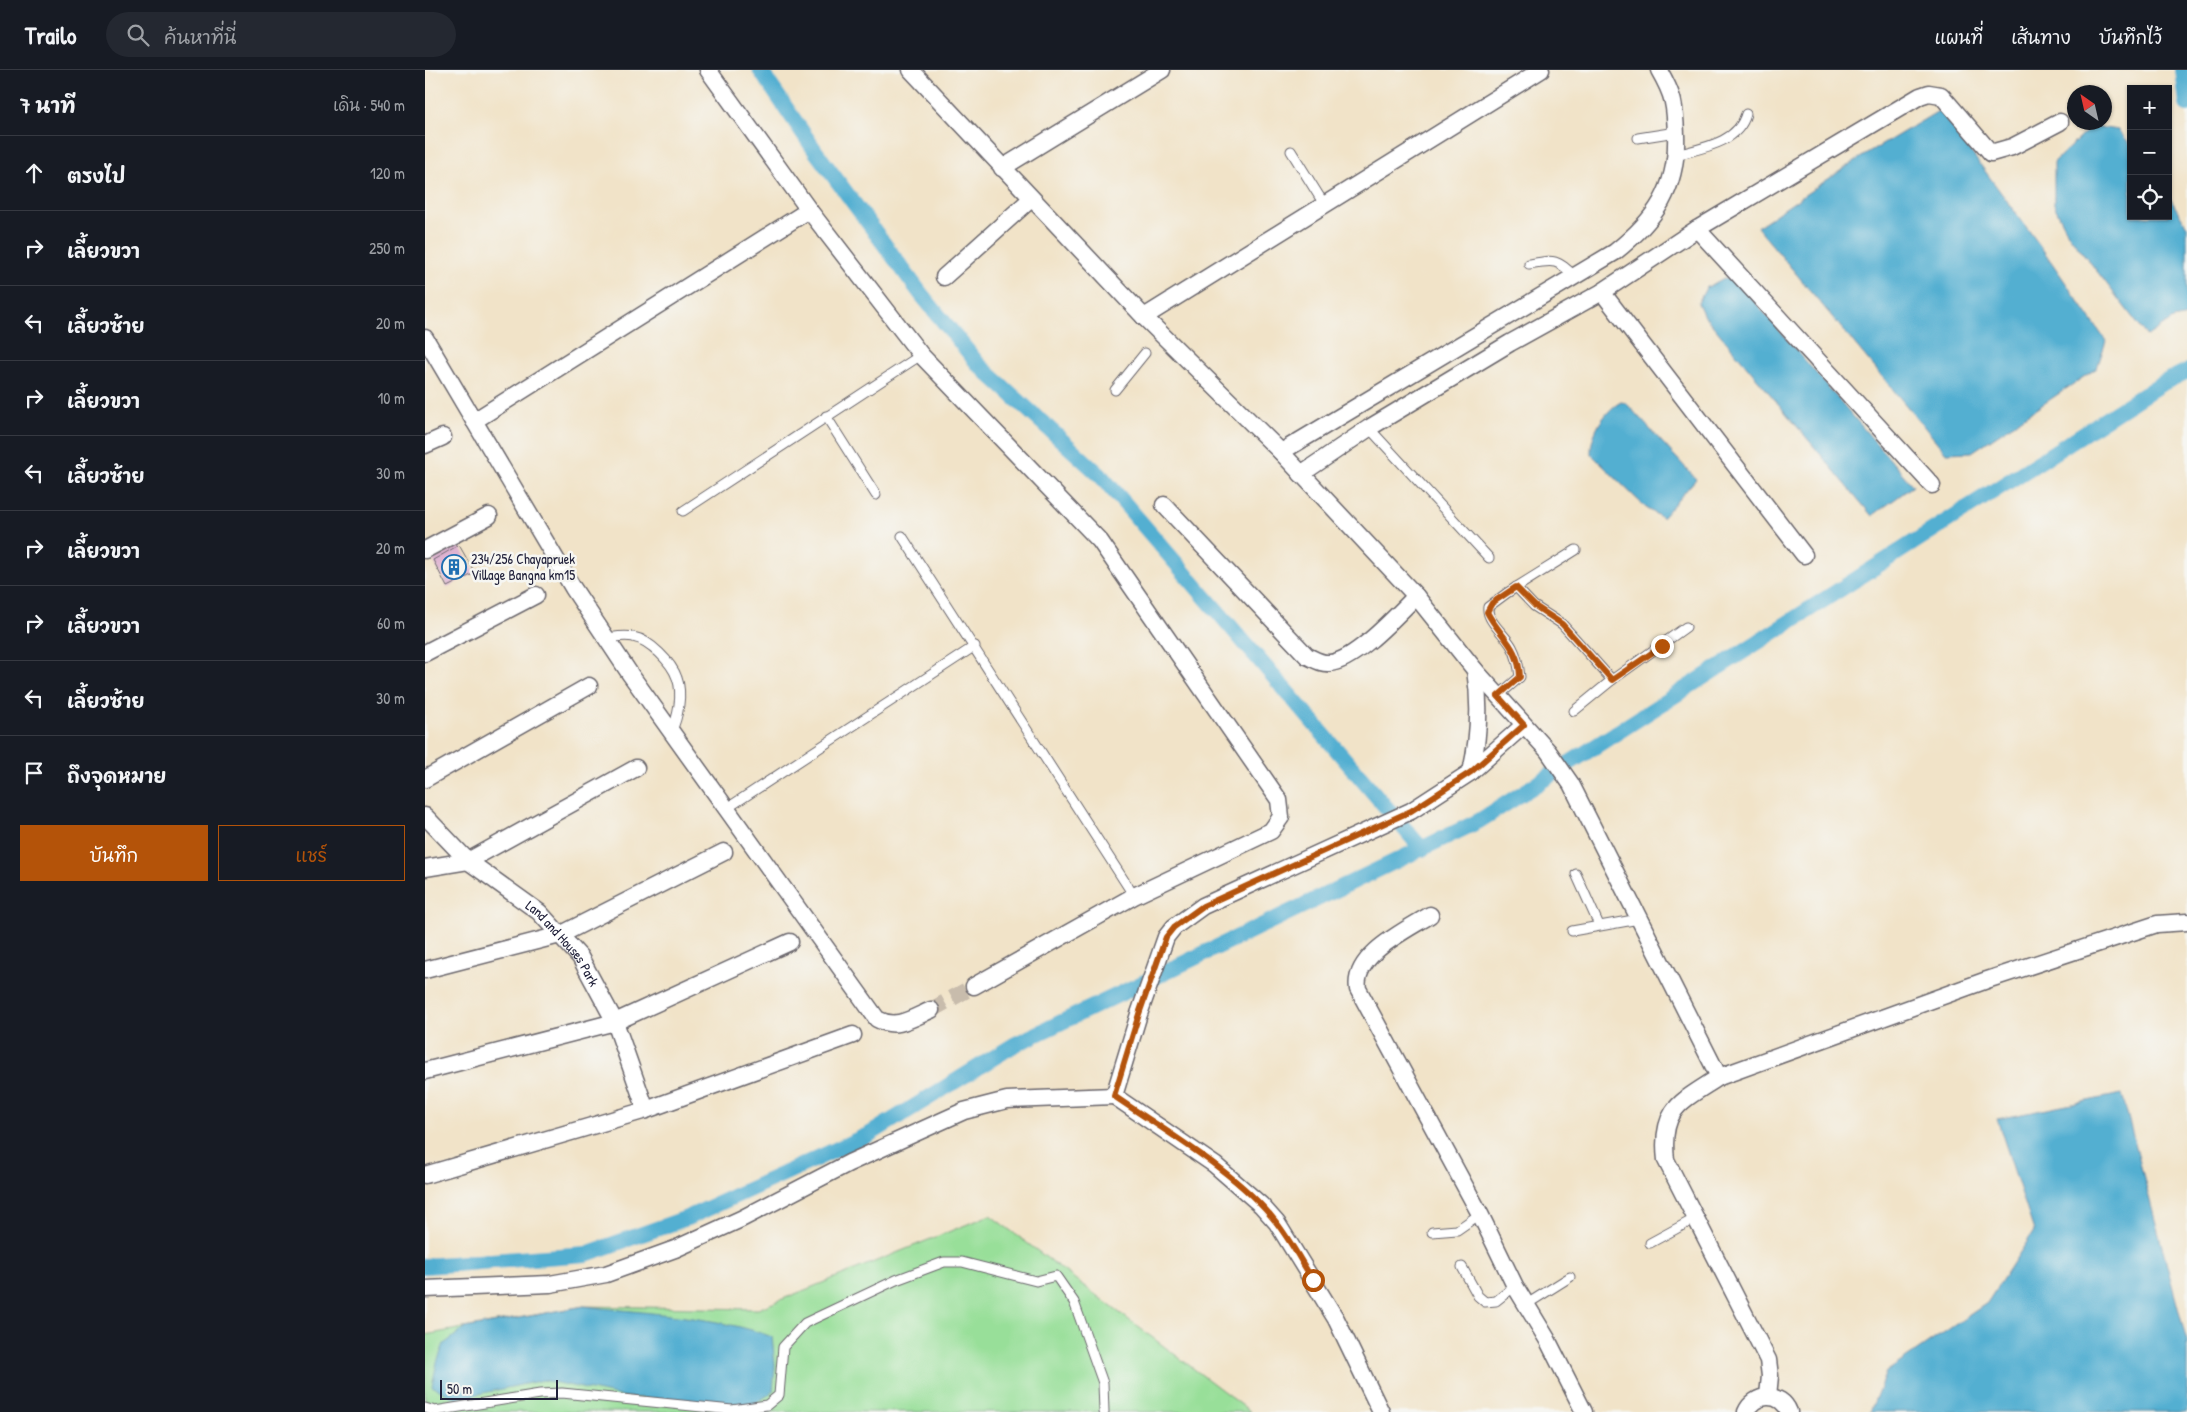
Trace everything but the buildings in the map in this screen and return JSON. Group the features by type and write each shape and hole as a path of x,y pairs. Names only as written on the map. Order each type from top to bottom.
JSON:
{"street":[{"path":"708,70 809,210 921,355 1100,541 1279,800 1281,817 1271,831 1134,896 973,986"},
{"path":"911,70 1144,317 1160,337 1281,452 1416,596 1475,670 1548,751 1571,784 1719,1077"},
{"path":"1002,168 1162,70"},
{"path":"1144,317 1541,70"},
{"path":"1281,452 1615,252 1639,233 1667,192 1673,175 1676,155 1674,102 1659,70"},
{"path":"1301,474 1369,428 1510,342 1602,292 1697,229 1825,151 1929,92 1941,96 1991,153 2012,147 2059,122"},
{"path":"944,277 1031,199"},
{"path":"474,421 809,210"},
{"path":"1697,229 1931,485"},
{"path":"1602,292 1804,555"},
{"path":"425,338 573,588 606,638 671,732 877,1019 886,1024 897,1025 931,1010"},
{"path":"425,445 443,437"},
{"path":"1164,505 1307,656 1322,663 1339,661 1368,641 1416,596"},
{"path":"425,550 489,516"},
{"path":"425,653 536,595"},
{"path":"1471,772 1479,722 1479,696 1475,670"},
{"path":"425,779 589,686"},
{"path":"1114,1096 1139,1014 1166,937 1174,927 1203,906 1411,811 1471,772 1524,725"},
{"path":"425,868 468,861 636,768"},
{"name":"Land and Houses Park","path":"425,816 468,861 539,912 580,957 615,1022 646,1110"},
{"path":"425,970 560,935 724,852"},
{"path":"1430,915 1377,949 1366,960 1357,982 1358,989 1481,1214 1515,1286 1527,1304 1584,1412"},
{"path":"1768,1396 1770,1376 1768,1360 1666,1160 1664,1141 1670,1114 1682,1102 1719,1077 1987,980 2148,927 2170,922 2187,922"},
{"path":"425,1072 615,1022 790,942"},
{"path":"425,1175 646,1110 853,1035"},
{"path":"425,1289 550,1284 606,1274 675,1249 741,1219 849,1163 964,1111 1007,1100 1114,1096 1215,1165 1261,1205 1277,1223 1336,1319 1381,1412"},
{"path":"1746,1412 1753,1401 1768,1396 1783,1402 1789,1412"}],"lane":[{"path":"1676,155 1708,147 1737,132 1746,114"},
{"path":"1638,138 1676,132"},
{"path":"1291,151 1324,204"},
{"path":"1529,264 1553,260 1563,265 1575,276"},
{"path":"1115,390 1145,352"},
{"path":"683,511 921,355"},
{"path":"826,416 876,495"},
{"path":"1369,428 1489,558"},
{"path":"902,536 975,646 1134,896"},
{"path":"1498,696 1520,677 1512,646 1490,616 1488,607 1516,587 1576,550"},
{"path":"1516,587 1535,606 1562,624 1612,680"},
{"path":"1574,711 1612,680 1686,627"},
{"path":"606,638 632,636 647,641 659,653 678,679 677,720 671,732"},
{"path":"726,809 975,646"},
{"path":"1576,874 1599,925"},
{"path":"1572,931 1639,918"},
{"path":"1432,1232 1457,1230 1481,1214"},
{"path":"1650,1242 1696,1218"},
{"path":"425,1408 435,1411 540,1394 562,1393 732,1410 767,1404 779,1395 783,1347 805,1323 896,1280 944,1262 962,1262 1036,1281 1056,1276 1074,1302 1103,1383 1104,1412"},
{"path":"1462,1267 1478,1296 1485,1302 1496,1301 1515,1286"},
{"path":"1527,1304 1570,1277"}],"green space":[{"path":"990,1215 1251,1412 425,1412 425,1335 584,1306 758,1309"}],"water":[{"path":"1940,110 2041,247 2106,341 2097,368 1972,452 1946,453 1757,227 1855,161"},
{"path":"2088,130 2118,130 2127,140 2127,220 2172,220 2172,202 2187,226 2187,316 2173,319 2147,336 2069,235 2054,205 2054,162"},
{"path":"1724,278 1737,281 1913,486 1872,516 1703,314 1698,303 1706,288"},
{"path":"1621,402 1626,403 1696,479 1662,518 1645,507 1591,454 1593,439 1599,424 1609,411"},
{"path":"2122,1094 2187,1342 2187,1412 1870,1412 1886,1372 1987,1303 2034,1231 1997,1119"},
{"path":"584,1306 704,1320 728,1324 772,1337 775,1365 773,1392 752,1405 625,1397 543,1380 456,1399 432,1386 437,1362 444,1344 465,1328"}],"waterway":[{"path":"760,70 816,152 921,294 979,365 1101,476 1422,849"},
{"path":"2183,70 2187,104"},
{"path":"425,1266 586,1254 687,1218 870,1134 1014,1045 1479,821 2159,385 2187,371"}],"tunnel":[{"path":"931,1010 974,986"}],"place":[{"name":"234/256 Chayapruek Village Bangna km15","path":"454,567"}],"route":[{"path":"1313,1280 1277,1223 1261,1205 1215,1165 1114,1096 1139,1014 1166,937 1187,916 1203,906 1411,811 1471,772 1524,725 1498,696 1520,677 1518,663 1512,646 1487,612 1488,607 1492,603 1516,587 1535,606 1562,624 1593,656 1612,680 1662,646"}]}
